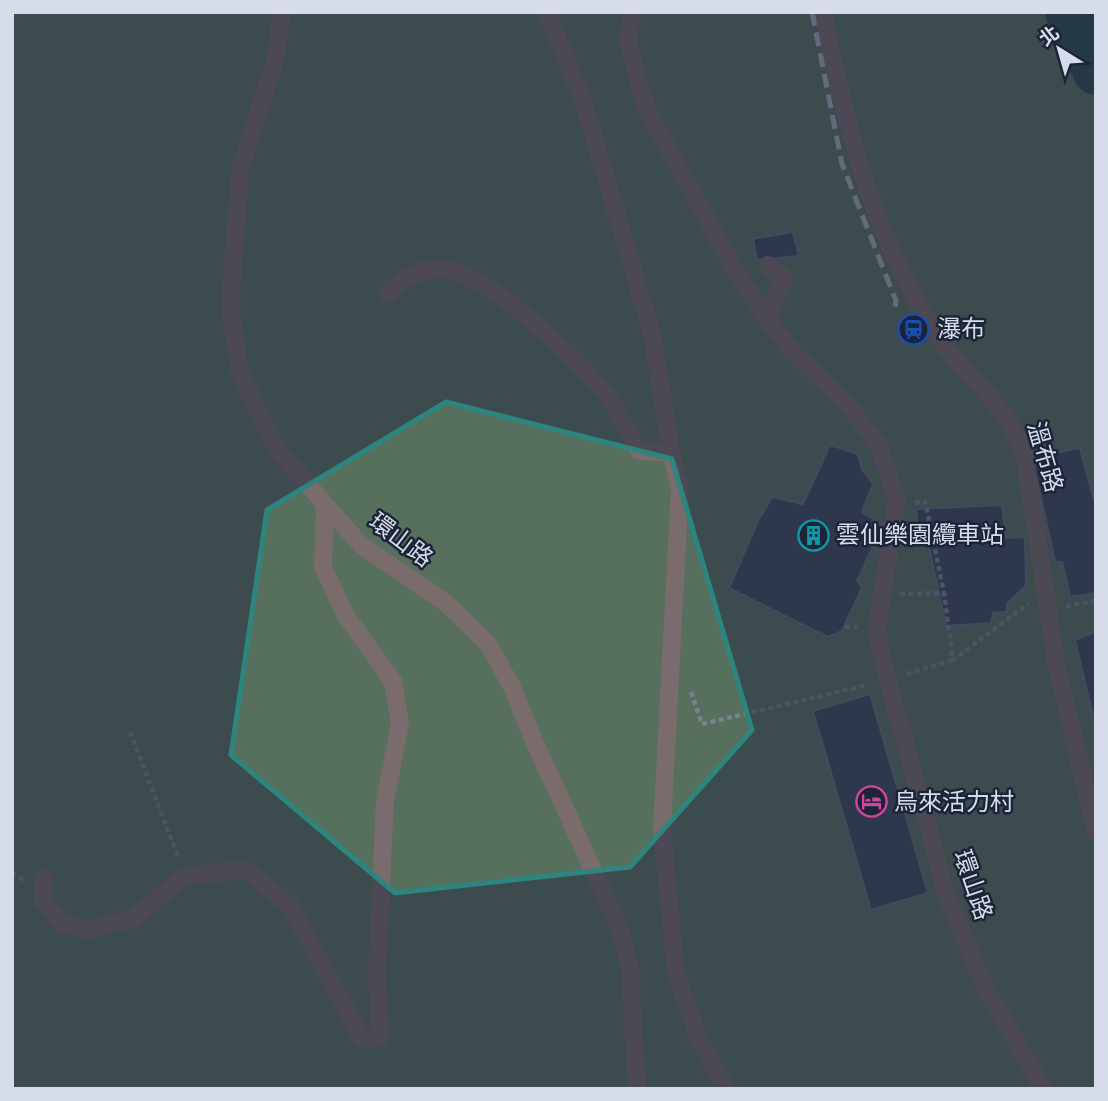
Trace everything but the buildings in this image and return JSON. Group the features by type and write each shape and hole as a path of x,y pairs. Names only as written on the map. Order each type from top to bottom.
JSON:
{"street":[{"name":"環山路","path":"282,12 275,60 240,170 230,306 240,373 277,450 361,545 446,603 489,645 512,687 618,924 630,969 637,1089"},
{"path":"546,12 582,97 652,333 671,453 680,487 662,829 676,974 699,1039 726,1089"},
{"name":"環山路","path":"632,12 628,42 647,110 741,281 766,321 791,351 850,408 877,445 897,500 877,627 888,680 947,896 985,987 1043,1089"},
{"name":"溫布路","path":"823,12 846,125 863,183 880,224 916,300 936,332 965,371 1003,410 1016,432 1032,492 1057,668 1096,832"},
{"path":"766,321 784,278 768,265"},
{"path":"388,293 401,279 438,268 463,275 497,295 567,351 608,396 639,451 671,453"},
{"path":"44,879 43,900 62,924 88,930 134,918 185,876 246,870 290,905 362,1039 380,1037 377,972 385,801 400,724 393,681 346,616 323,567 325,505"}],"path":[{"path":"896,508 925,501 944,593 953,660"},
{"path":"670,669 685,672 702,724 888,680 953,660 1045,591"},
{"path":"883,594 944,593"},
{"path":"1048,609 1096,601"},
{"path":"130,732 185,876"}],"highlighted area":[{"path":"446,402 672,459 752,730 630,867 395,893 231,755 267,510"}],"green space":[{"path":"12,12 1096,12 1096,1089 12,1089"}],"waterway":[{"path":"1068,12 1096,72"}],"railway":[{"path":"812,12 842,164 896,301 894,312"}],"place":[{"name":"瀑布","path":"914,329"},
{"name":"雲仙樂園纜車站","path":"813,535"},
{"name":"烏來活力村","path":"871,802"}]}
